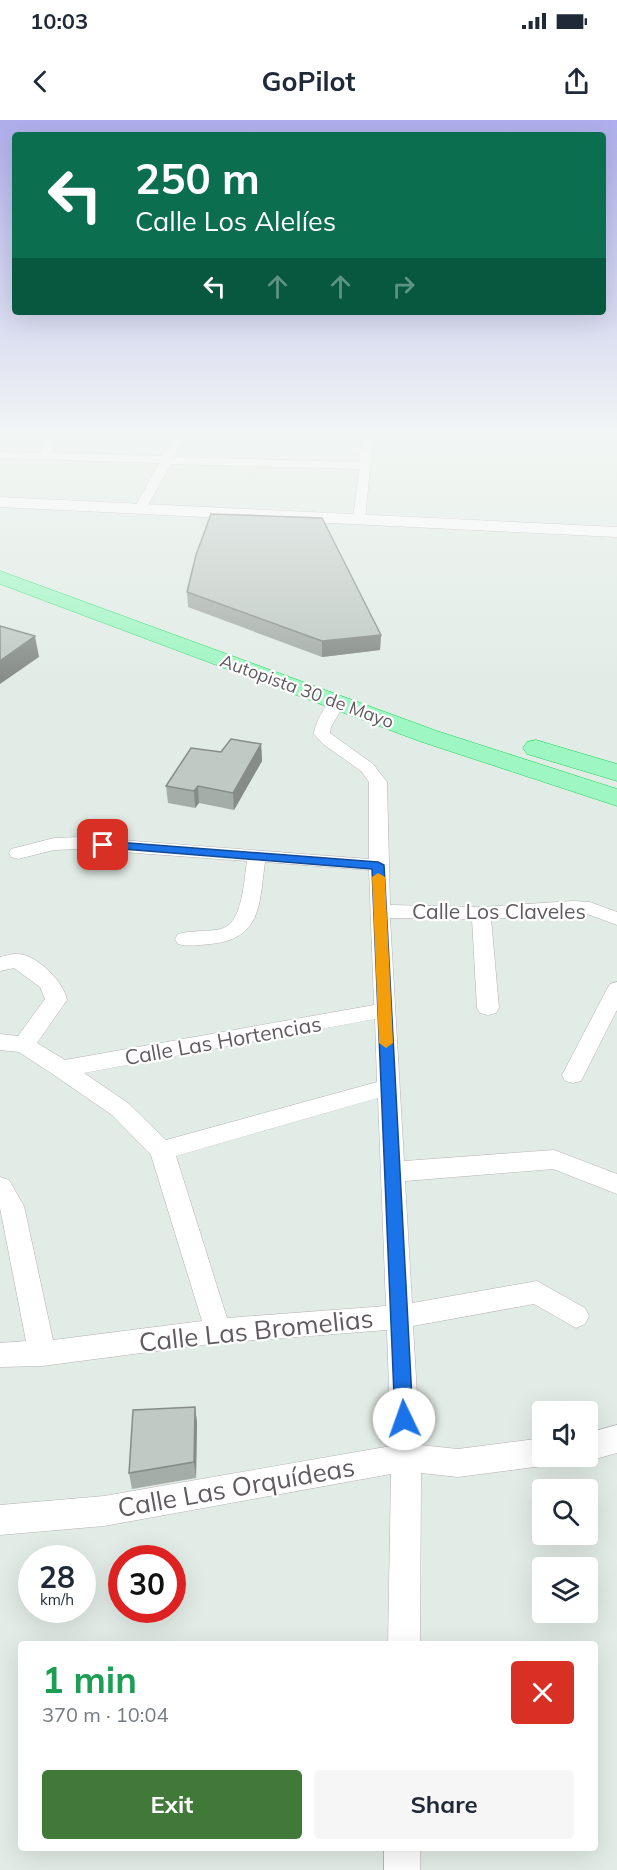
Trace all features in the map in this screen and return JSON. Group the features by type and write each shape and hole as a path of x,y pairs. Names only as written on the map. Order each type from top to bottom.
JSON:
{"highway":[{"path":"0,558 104,596 173,636"},
{"name":"Autopista 30 de Mayo","path":"0,568 78,601 437,728 617,798"},
{"name":"Autopista 30 de Mayo","path":"0,578 78,601"},
{"path":"0,586 108,624 173,636"},
{"name":"Autopista 30 de Mayo","path":"173,636 337,703 617,772"}],"street":[{"path":"415,519 617,532"},
{"path":"454,519 617,525"},
{"path":"337,703 323,727 322,734 331,744 364,763 373,772 378,782 378,865 406,1457 404,1641"},
{"path":"18,853 54,844 81,843 378,865"},
{"path":"185,939 233,932 242,924 247,914 257,856"},
{"name":"Calle Los Claveles","path":"380,911 481,913 573,907 590,908 617,919"},
{"path":"481,913 488,1008"},
{"path":"0,964 17,960 52,986 56,992 56,1000 24,1045"},
{"path":"573,1075 617,989"},
{"name":"Calle Las Hortencias","path":"62,1069 385,1010"},
{"path":"0,1042 24,1045 62,1069 120,1109 162,1152 218,1331"},
{"path":"162,1152 388,1087"},
{"path":"392,1172 554,1159 617,1184"},
{"path":"4,1202 42,1354"},
{"name":"Calle Las Bromelias","path":"0,1355 42,1354 218,1331 399,1317 537,1292 576,1316"},
{"path":"598,1444 617,1439"},
{"name":"Calle Las Orquídeas","path":"0,1520 104,1511 406,1457 458,1462 532,1453"},
{"path":"402,1851 402,1870"}],"building":[{"path":"209,519 322,519 381,635 322,641 187,592 196,555"},
{"path":"0,626 35,636 0,661"},
{"path":"231,739 261,744 233,793 198,786 194,791 166,786 191,748 221,752"},
{"path":"195,1407 194,1462 129,1473 133,1410"}],"slow traffic":[{"path":"378,877 386,1043"}],"route":[{"path":"103,845 378,865 404,1419"}]}
